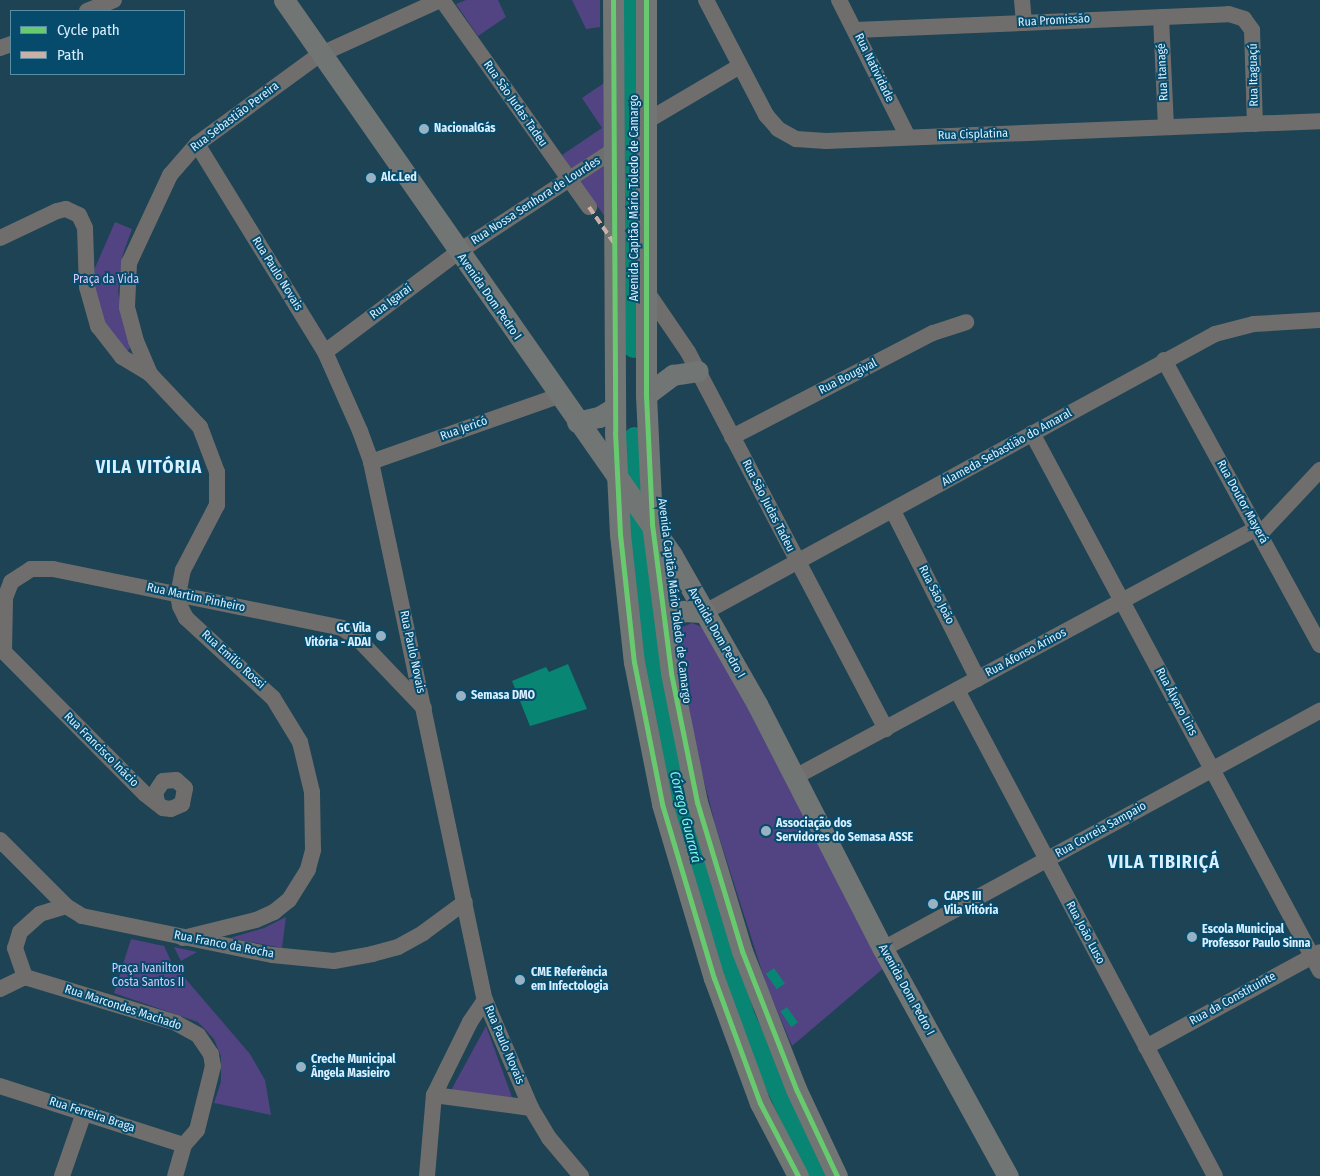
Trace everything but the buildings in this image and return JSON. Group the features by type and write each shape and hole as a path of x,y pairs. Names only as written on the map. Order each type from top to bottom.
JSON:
{"main road":[{"name":"Avenida Dom Pedro I","path":"284,0 319,56 558,396 648,519 705,612 795,777 883,949 1008,1176"},
{"name":"Avenida Capitão Mário Toledo de Camargo","path":"612,0 614,408 623,484 627,608 648,747 662,804 714,978 760,1103 798,1176"},
{"name":"Avenida Capitão Mário Toledo de Camargo","path":"646,0 644,287 648,519 684,752 739,943 785,1064 837,1176"},
{"path":"646,395 674,375 698,371"},
{"path":"578,422 599,417 614,408"},
{"path":"665,621 683,576"},
{"path":"665,621 683,611 705,612"}],"street":[{"name":"Rua Sebastião Pereira","path":"178,595 184,570 218,505 217,472 200,427 150,374 130,326 126,307 129,263 166,181 197,144 319,56 441,0"},
{"name":"Rua São Judas Tadeu","path":"441,0 589,207"},
{"name":"Rua Cisplatina","path":"706,0 766,115 784,134 809,141 1320,121"},
{"name":"Rua Natividade","path":"839,0 908,137"},
{"path":"1022,0 1024,23"},
{"path":"89,10 109,1"},
{"name":"Rua Promissão","path":"855,30 1229,14 1244,19 1250,26"},
{"name":"Rua Itanagé","path":"1161,17 1166,127"},
{"name":"Rua Itaguaçú","path":"1250,26 1255,124"},
{"path":"645,122 740,66"},
{"name":"Rua Paulo Novais","path":"197,144 325,352 349,402 371,462 485,1000 531,1108 549,1138 581,1176"},
{"name":"Rua Nossa Senhora de Lourdes","path":"458,252 614,150"},
{"path":"0,238 66,208 79,214 85,228 87,287 98,326 122,357 150,374"},
{"name":"Rua Igaraí","path":"325,352 458,252"},
{"name":"Rua São Judas Tadeu","path":"644,287 698,371 886,729"},
{"name":"Alameda Sebastião do Amaral","path":"705,612 893,511 1164,360 1215,334 1241,326 1320,320"},
{"name":"Rua Bougival","path":"732,437 932,333 966,322"},
{"name":"Rua Doutor Mayerá","path":"1164,360 1320,645"},
{"name":"Rua Jericó","path":"371,462 558,396"},
{"name":"Rua Álvaro Lins","path":"1032,433 1212,770 1316,954 1320,971"},
{"name":"Rua Afonso Arinos","path":"795,777 1122,601 1259,531 1320,470"},
{"name":"Rua São João","path":"893,511 978,679"},
{"name":"Rua Martim Pinheiro","path":"2,650 7,590 15,577 32,569 53,569 342,628 358,640 424,708"},
{"name":"Rua Emílio Rossi","path":"178,595 186,618 273,698 300,742 312,792 313,850 308,869 289,900 274,912 256,920 183,938"},
{"name":"Rua Francisco Inácio","path":"2,650 128,778 157,802"},
{"name":"Rua João Luso","path":"957,690 1215,1176"},
{"name":"Rua Correia Sampaio","path":"883,949 1320,711"},
{"path":"167,779 182,785 184,800 171,809 157,802 157,788 167,779"},
{"name":"Rua Franco da Rocha","path":"0,840 66,906 93,921 272,955 334,961 398,947 423,933 465,902"},
{"path":"0,990 25,977 15,948 20,932 40,914 66,906"},
{"name":"Rua da Constituinte","path":"1146,1047 1316,954"},
{"name":"Rua Marcondes Machado","path":"25,977 176,1023 206,1043 213,1066 197,1130 184,1145 175,1176"},
{"path":"427,1176 434,1095 470,1022 485,1000"},
{"name":"Rua Ferreira Braga","path":"0,1086 184,1145"},
{"path":"434,1095 531,1108"},
{"path":"62,1176 84,1113"}],"green space":[{"path":"466,0 498,0 506,17 478,36 456,4"},
{"path":"572,0 600,0 600,27 586,29"},
{"path":"604,83 605,217 562,155 602,128 582,98"},
{"name":"Praça da Vida","path":"115,222 132,229 123,254 118,292 130,348 128,351 124,351 103,323 91,277"},
{"name":"Associação dos Servidores do Semasa ASSE","path":"692,623 702,627 738,687 885,967 792,1046 766,984 715,824 693,737 679,640 682,627"},
{"path":"286,917 282,948 230,938 264,928"},
{"name":"Praça Ivanilton Costa Santos II","path":"131,939 164,946 172,963 250,1054 265,1080 271,1115 214,1103 221,1082 221,1056 214,1039 198,1022 114,993"},
{"name":"Praça Ivanilton Costa Santos II","path":"174,947 197,952 181,961"},
{"path":"486,1026 512,1097 449,1094"}],"shaded area":[{"path":"568,664 587,709 530,726 512,681 546,667 549,672"},
{"path":"774,968 785,984 777,989 766,974"},
{"path":"787,1007 798,1023 791,1027 780,1012"}],"waterway":[{"name":"Córrego Guarará","path":"629,0 633,347"},
{"name":"Córrego Guarará","path":"634,437 640,561 658,694 684,825 745,1018 817,1176"}],"marked path":[{"path":"589,207 614,243"}],"cycle path":[{"path":"613,0 615,432 620,534 634,662 662,804 714,978 760,1103 798,1176"},
{"path":"646,0 646,395 652,524 671,673 697,802 742,951 796,1089 837,1176"}],"place":[{"name":"NacionalGás","path":"424,129"},
{"name":"Alc.Led","path":"371,178"},
{"name":"GC Vila Vitória - ADAI","path":"381,636"},
{"name":"Semasa DMO","path":"461,696"},
{"name":"Associação dos Servidores do Semasa ASSE","path":"766,831"},
{"name":"CAPS III Vila Vitória","path":"933,904"},
{"name":"Escola Municipal Professor Paulo Sinna","path":"1192,937"},
{"name":"CME Referência em Infectologia","path":"520,980"},
{"name":"Creche Municipal Ângela Masieiro","path":"301,1067"}],"district":[{"name":"VILA VITÓRIA","path":"149,467"},
{"name":"VILA TIBIRIÇÁ","path":"1164,862"}]}
